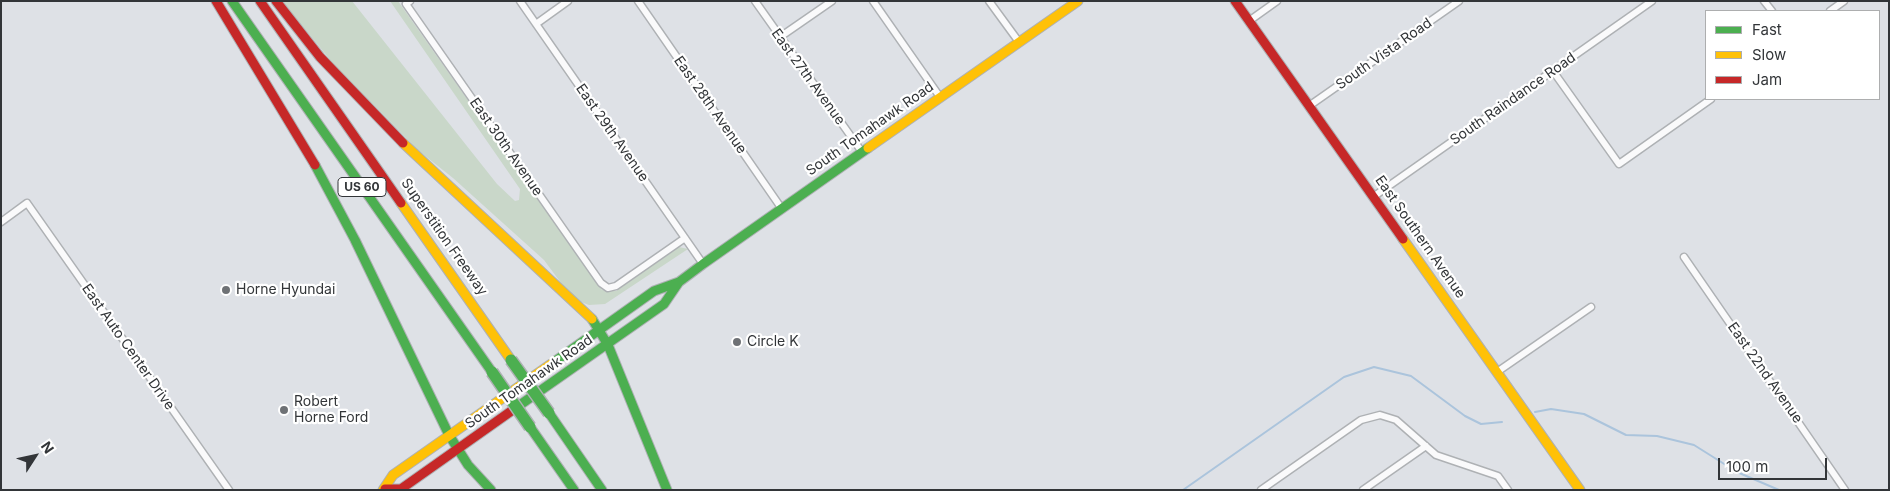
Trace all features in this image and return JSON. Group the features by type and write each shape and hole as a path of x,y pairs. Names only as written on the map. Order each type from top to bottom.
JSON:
{"main road":[{"path":"216,1 319,172 355,240 449,435 468,465 491,490"},
{"name":"US 60","path":"232,1 574,490"},
{"name":"Superstition Freeway","path":"260,1 602,490"},
{"path":"276,1 318,55 356,97 416,156 592,319 608,345 666,490"},
{"name":"South Tomahawk Road","path":"680,282 654,291 392,475 384,489 402,490 664,304 680,282 703,264 1078,1"},
{"name":"East Southern Avenue","path":"1235,1 1580,490"}],"street":[{"name":"East 29th Avenue","path":"520,1 703,264"},
{"path":"536,24 568,1"},
{"name":"East 28th Avenue","path":"638,1 782,209"},
{"name":"East 27th Avenue","path":"755,1 862,152"},
{"path":"780,37 832,1"},
{"path":"873,1 940,97"},
{"path":"989,1 1018,42"},
{"path":"1249,21 1277,1"},
{"name":"South Vista Road","path":"1309,106 1459,1"},
{"name":"South Raindance Road","path":"1373,197 1652,1"},
{"path":"1831,10 1844,1"},
{"name":"East 30th Avenue","path":"408,3 601,283 608,288 616,286 685,238"},
{"path":"1553,71 1619,164 1710,100"},
{"name":"East Auto Center Drive","path":"1,222 27,203 229,490"},
{"name":"East 22nd Avenue","path":"1684,257 1845,490"},
{"path":"1497,372 1591,307"},
{"path":"1261,490 1361,420 1380,414 1396,420 1436,455 1498,476 1508,490"},
{"path":"1363,490 1426,446"}],"green space":[{"path":"282,1 352,1 497,184 515,201 519,200 520,189 390,1 398,1 602,290 616,291 679,247 688,249 605,304 589,305 581,302 564,287 544,260 453,178 419,151 332,62"}],"waterway":[{"path":"1183,490 1344,377 1374,367 1411,376 1465,416 1481,424 1502,422"},
{"path":"1535,412 1551,409 1584,414 1626,435 1657,436 1694,445 1737,472 1779,490"}],"traffic: fast":[{"path":"232,1 492,372"},
{"path":"517,407 664,304 679,282 703,264 868,148"},
{"path":"315,165 355,240 449,435 468,465 491,490"},
{"path":"554,362 654,291 679,282"},
{"path":"592,319 608,345 667,490"},
{"path":"511,360 549,413"},
{"path":"492,372 530,427"},
{"path":"549,413 602,490"},
{"path":"530,427 574,490"}],"traffic: slow":[{"path":"868,148 1078,1"},
{"path":"403,143 592,319"},
{"path":"401,203 511,360"},
{"path":"1403,239 1580,490"},
{"path":"383,490 393,475 554,362"}],"traffic: jam":[{"path":"216,1 315,165"},
{"path":"260,1 401,203"},
{"path":"276,1 320,57 403,143"},
{"path":"1235,1 1403,239"},
{"path":"385,489 401,489 517,407"}],"place":[{"name":"Horne Hyundai","path":"226,290"},
{"name":"Circle K","path":"737,342"},
{"name":"Robert Horne Ford","path":"284,410"}]}
